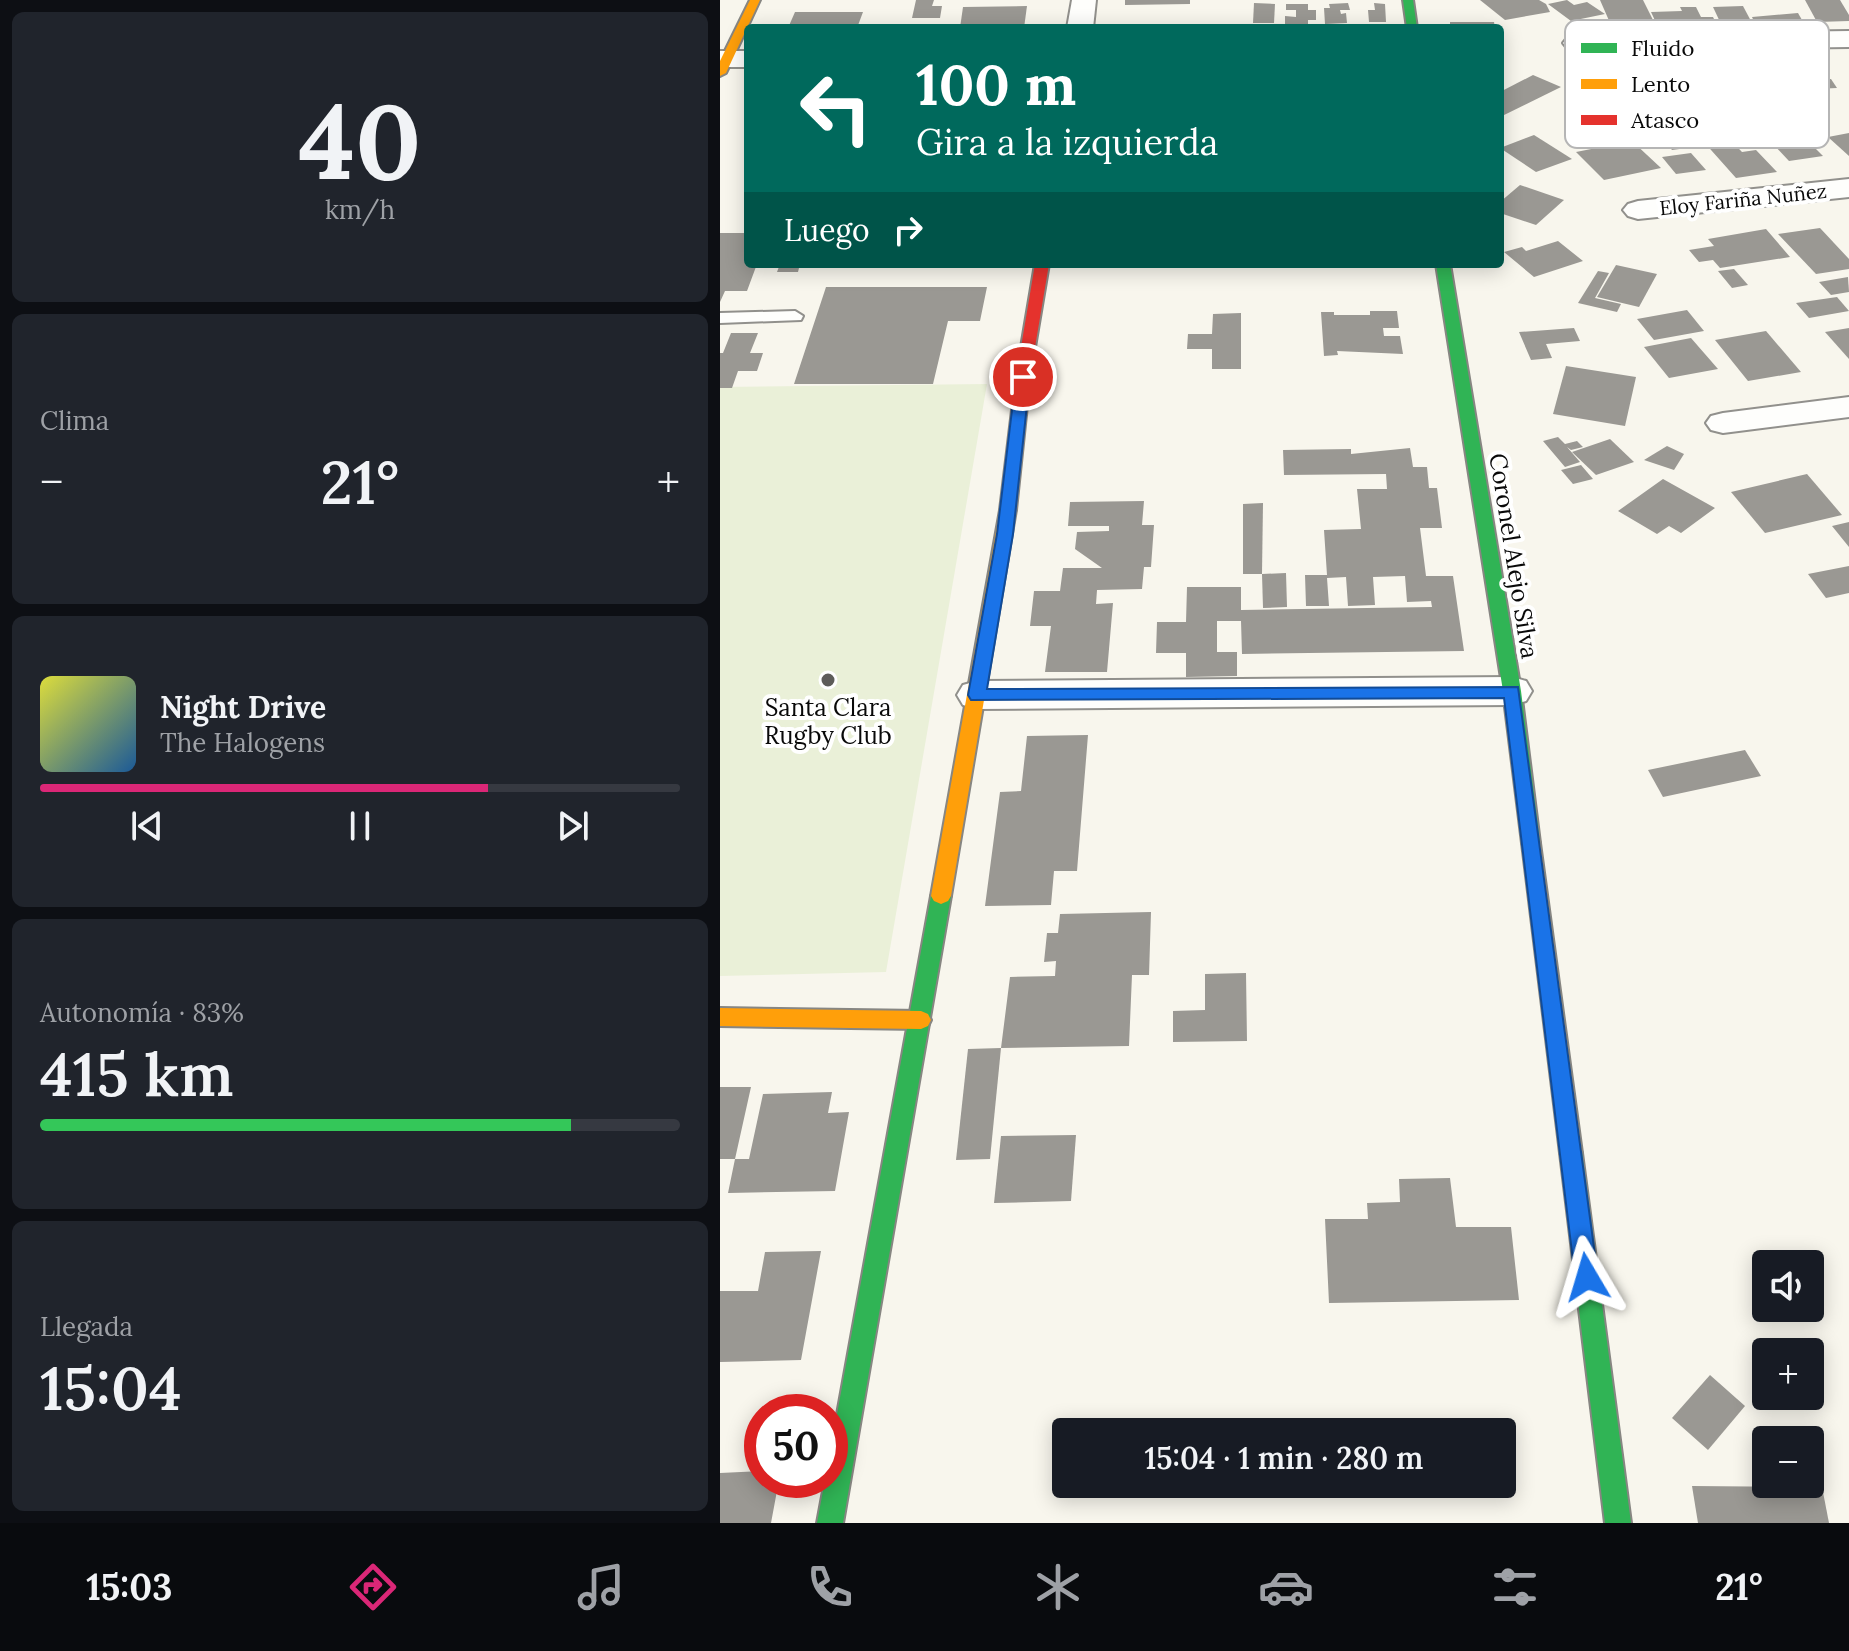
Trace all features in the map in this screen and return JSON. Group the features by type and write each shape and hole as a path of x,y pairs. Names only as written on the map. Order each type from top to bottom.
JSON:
{"street":[{"path":"745,24 755,0"},
{"path":"1081,24 1084,0"},
{"path":"1408,0 1411,24"},
{"path":"729,62 744,26"},
{"path":"1829,39 1849,39"},
{"name":"Eloy Fariña Nuñez","path":"1638,210 1849,188"},
{"path":"830,1523 1005,534 1023,377 1041,268"},
{"name":"Coronel Alejo Silva","path":"1444,268 1512,691 1618,1523"},
{"path":"1723,423 1849,407"},
{"path":"977,695 1512,691"},
{"path":"720,1017 921,1020"}],"lane":[{"path":"720,318 795,316"}],"green space":[{"name":"Santa Clara Rugby Club","path":"987,384 886,972 720,976 720,387"}],"building":[{"path":"916,0 934,0 932,6 942,6 940,18 912,18"},
{"path":"1125,0 1190,0 1190,4 1125,5"},
{"path":"1480,0 1539,0 1546,4 1550,12 1505,20"},
{"path":"1567,0 1574,5 1587,2 1605,14 1570,20 1548,4"},
{"path":"1600,0 1643,0 1653,20 1609,20"},
{"path":"1805,0 1840,0 1849,15 1849,21 1816,20"},
{"path":"1254,3 1275,4 1274,23 1253,23"},
{"path":"1348,3 1350,10 1340,10 1341,14 1346,13 1347,23 1325,24 1324,8 1330,8 1329,4"},
{"path":"1374,3 1385,4 1386,22 1369,22 1368,10 1375,10"},
{"path":"1286,4 1308,4 1308,10 1316,10 1316,20 1308,20 1308,24 1285,24 1285,16 1296,17 1296,10 1286,10"},
{"path":"1027,6 1025,24 961,24 963,7"},
{"path":"1743,6 1750,20 1719,20 1713,7"},
{"path":"1680,7 1696,7 1701,17 1713,17 1714,20 1655,20 1651,12 1682,11"},
{"path":"795,12 863,12 858,24 790,24"},
{"path":"1798,13 1802,20 1753,20 1752,17"},
{"path":"1450,22 1494,24 1450,24"},
{"path":"1533,75 1561,87 1504,115 1504,90"},
{"path":"1831,79 1837,88 1829,88"},
{"path":"1849,133 1849,156 1829,138"},
{"path":"1534,135 1572,159 1536,172 1504,151 1504,146"},
{"path":"1596,148 1640,148 1661,168 1604,180 1576,152"},
{"path":"1709,148 1738,148 1742,152 1756,150 1777,172 1736,178"},
{"path":"1777,148 1815,148 1823,156 1789,161"},
{"path":"1691,153 1706,170 1676,174 1662,157"},
{"path":"1520,185 1564,200 1536,225 1504,214 1504,199"},
{"path":"1820,228 1849,259 1849,269 1816,274 1778,234"},
{"path":"1766,229 1790,257 1720,268 1713,260 1699,262 1689,250 1714,246 1708,239"},
{"path":"720,233 744,233 744,268 756,268 747,291 725,291 720,302"},
{"path":"1558,241 1583,261 1534,277 1504,252 1522,247 1526,251"},
{"path":"1616,265 1657,274 1639,307 1597,297"},
{"path":"778,268 799,268 798,272 777,272"},
{"path":"1734,269 1748,285 1732,288 1718,271"},
{"path":"1598,271 1609,273 1595,298 1621,304 1617,312 1578,303"},
{"path":"1848,277 1849,292 1831,295 1819,282"},
{"path":"826,287 987,287 980,321 948,321 933,384 794,384"},
{"path":"1837,297 1849,311 1809,318 1796,303"},
{"path":"1687,310 1704,331 1654,340 1637,319"},
{"path":"1370,311 1397,311 1399,328 1383,328 1384,336 1400,336 1403,354 1337,351 1338,355 1324,356 1321,312 1370,315"},
{"path":"1241,313 1241,369 1212,369 1212,349 1187,349 1188,334 1212,334 1213,314"},
{"path":"1574,328 1580,341 1546,344 1552,358 1531,360 1519,332"},
{"path":"1849,328 1849,359 1825,332"},
{"path":"1766,331 1801,372 1748,381 1715,340"},
{"path":"731,333 758,333 750,353 763,353 757,371 738,371 732,388 720,388 720,353 723,353"},
{"path":"1691,338 1718,369 1669,378 1644,347"},
{"path":"1566,366 1636,377 1625,426 1553,414"},
{"path":"1558,437 1565,444 1577,441 1583,447 1571,450 1567,447 1580,462 1565,467 1543,441"},
{"path":"1610,439 1634,462 1596,475 1572,452"},
{"path":"1667,446 1684,454 1674,470 1644,460"},
{"path":"1410,448 1413,467 1427,467 1429,488 1437,488 1442,528 1420,528 1426,576 1453,576 1464,651 1242,654 1241,621 1217,621 1217,652 1237,652 1237,676 1186,677 1186,653 1156,653 1157,622 1186,622 1187,587 1241,587 1241,610 1432,607 1431,601 1407,602 1405,576 1373,577 1375,605 1348,606 1346,577 1327,578 1329,606 1306,606 1305,575 1327,575 1324,530 1361,529 1357,489 1387,489 1386,474 1284,475 1283,450 1351,449 1351,454"},
{"path":"1581,465 1593,479 1573,484 1561,470"},
{"path":"1807,474 1842,515 1765,533 1731,492"},
{"path":"1663,479 1715,508 1681,533 1669,526 1657,534 1618,511"},
{"path":"1144,501 1142,525 1154,525 1151,567 1144,567 1142,589 1097,590 1096,604 1113,603 1107,672 1045,672 1051,626 1030,626 1034,591 1060,591 1063,568 1102,568 1075,549 1077,532 1109,531 1109,526 1068,526 1070,502"},
{"path":"1263,503 1262,574 1243,574 1243,504"},
{"path":"1849,522 1849,547 1832,526"},
{"path":"1849,566 1849,593 1826,598 1808,574"},
{"path":"1286,573 1287,607 1263,608 1262,574"},
{"path":"1088,735 1077,871 1054,871 1051,905 985,906 1000,792 1021,791 1027,736"},
{"path":"1745,750 1761,776 1663,797 1648,770"},
{"path":"1151,912 1149,975 1132,975 1129,1046 1001,1048 1010,977 1055,976 1056,961 1044,962 1047,933 1058,933 1060,914"},
{"path":"1246,973 1247,1041 1173,1042 1173,1011 1205,1010 1205,974"},
{"path":"1001,1048 990,1159 956,1160 968,1049"},
{"path":"720,1087 751,1087 735,1159 720,1159"},
{"path":"832,1092 828,1113 849,1112 835,1191 728,1193 735,1159 749,1159 763,1094"},
{"path":"1076,1135 1071,1201 994,1203 1001,1136"},
{"path":"1450,1178 1456,1227 1511,1227 1519,1300 1329,1303 1325,1219 1368,1219 1367,1203 1400,1202 1399,1179"},
{"path":"821,1251 801,1360 720,1362 720,1291 758,1291 765,1252"},
{"path":"1710,1375 1745,1406 1708,1450 1672,1418"},
{"path":"744,1472 744,1498 776,1498 771,1523 720,1523 720,1473"},
{"path":"1692,1486 1752,1486 1752,1498 1824,1497 1829,1523 1698,1523"}],"traffic: fast":[{"path":"1408,0 1411,24"},
{"path":"1444,268 1512,691 1531,843"},
{"path":"830,1523 941,896"},
{"path":"1571,1153 1618,1523"}],"traffic: slow":[{"path":"720,73 755,0"},
{"path":"941,896 1008,510"},
{"path":"1531,843 1571,1153"},
{"path":"720,1017 921,1020"}],"traffic: jam":[{"path":"1008,510 1023,377 1041,268"}],"place":[{"name":"Santa Clara Rugby Club","path":"828,680"}],"route":[{"path":"1023,377 1005,534 977,695 1512,691 1587,1277"}]}
